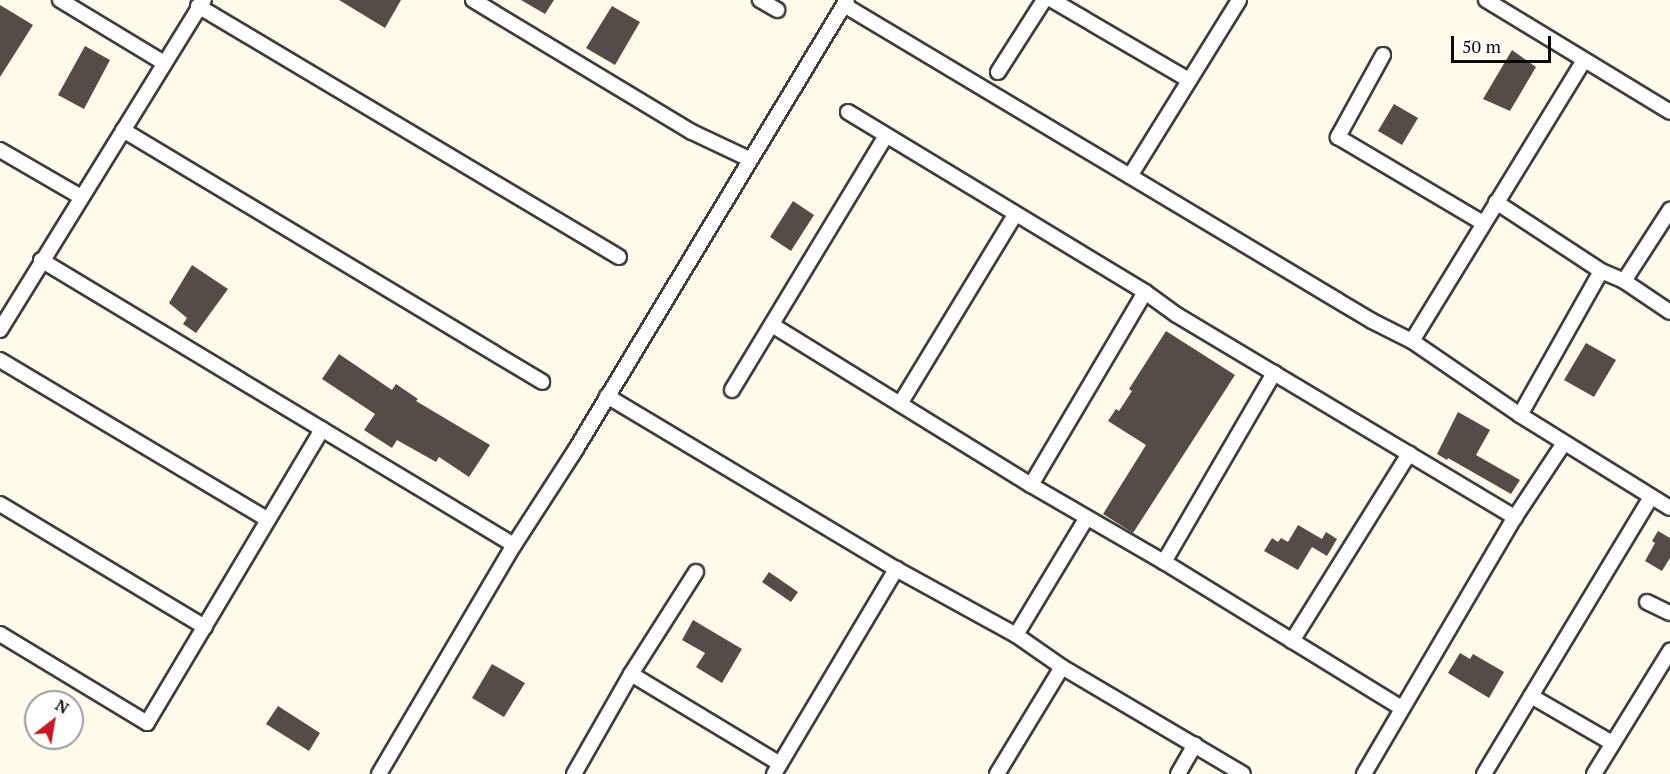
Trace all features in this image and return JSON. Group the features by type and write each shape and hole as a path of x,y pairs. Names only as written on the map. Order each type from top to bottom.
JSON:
{"street":[{"path":"60,0 164,63"},
{"path":"473,0 692,132 749,159"},
{"path":"760,0 777,10"},
{"path":"998,72 1044,0"},
{"path":"1052,0 1189,80"},
{"path":"1130,176 1239,0"},
{"path":"1486,0 1670,112"},
{"path":"0,330 201,3 619,257"},
{"path":"379,774 514,545 845,3 1372,321 1412,341 1520,415 1670,508"},
{"path":"1383,55 1338,137 1483,223"},
{"path":"1412,341 1584,60"},
{"path":"848,112 1145,292 1177,315 1515,517"},
{"path":"123,130 542,382"},
{"path":"732,390 886,136"},
{"path":"0,150 81,197"},
{"path":"1496,202 1600,271 1623,281 1670,312"},
{"path":"1623,281 1670,210"},
{"path":"900,404 1015,215"},
{"path":"41,260 514,545"},
{"path":"1520,415 1600,271"},
{"path":"1030,485 1145,292"},
{"path":"772,325 1030,485 1164,562 1401,708"},
{"path":"0,360 268,520"},
{"path":"1164,562 1274,373"},
{"path":"607,396 896,569 1016,635 1062,667 1243,774"},
{"path":"0,634 147,723 322,429"},
{"path":"1364,774 1515,517 1564,443"},
{"path":"1292,641 1409,454"},
{"path":"1484,774 1651,497"},
{"path":"0,504 205,627"},
{"path":"1016,635 1086,519"},
{"path":"631,674 777,769 896,569"},
{"path":"574,774 631,674 696,572"},
{"path":"1647,602 1670,613"},
{"path":"1594,774 1670,651"},
{"path":"997,774 1062,667"},
{"path":"1531,696 1612,743"},
{"path":"1178,774 1195,745"}],"building":[{"path":"339,0 401,0 385,28"},
{"path":"521,0 554,0 545,14"},
{"path":"0,5 33,25 0,77"},
{"path":"612,6 640,22 615,65 586,48"},
{"path":"85,46 110,60 84,109 58,95"},
{"path":"1512,50 1536,67 1510,111 1483,99"},
{"path":"1394,104 1418,118 1402,145 1378,131"},
{"path":"793,201 814,215 791,251 770,237"},
{"path":"192,265 228,289 196,333 183,324 187,318 169,303"},
{"path":"1166,331 1235,375 1133,533 1103,514 1146,445 1108,421 1116,409 1119,411 1132,391 1129,389"},
{"path":"1586,343 1616,360 1594,397 1564,380"},
{"path":"339,354 392,390 396,384 418,399 416,401 490,445 469,477 439,457 436,462 397,440 392,448 364,430 375,414 322,379"},
{"path":"1458,412 1490,430 1476,455 1520,480 1511,494 1437,454"},
{"path":"1298,525 1322,539 1326,532 1337,539 1327,556 1312,547 1298,570 1264,551 1272,538 1278,542 1281,538 1288,542"},
{"path":"1658,531 1670,538 1670,558 1662,571 1645,561 1655,543 1652,541"},
{"path":"769,572 798,592 791,602 762,582"},
{"path":"693,620 742,649 722,683 696,667 705,653 682,640"},
{"path":"1460,653 1470,659 1473,654 1504,672 1489,698 1448,673"},
{"path":"492,664 525,683 504,717 472,698"},
{"path":"278,706 320,733 309,751 266,724"}]}
